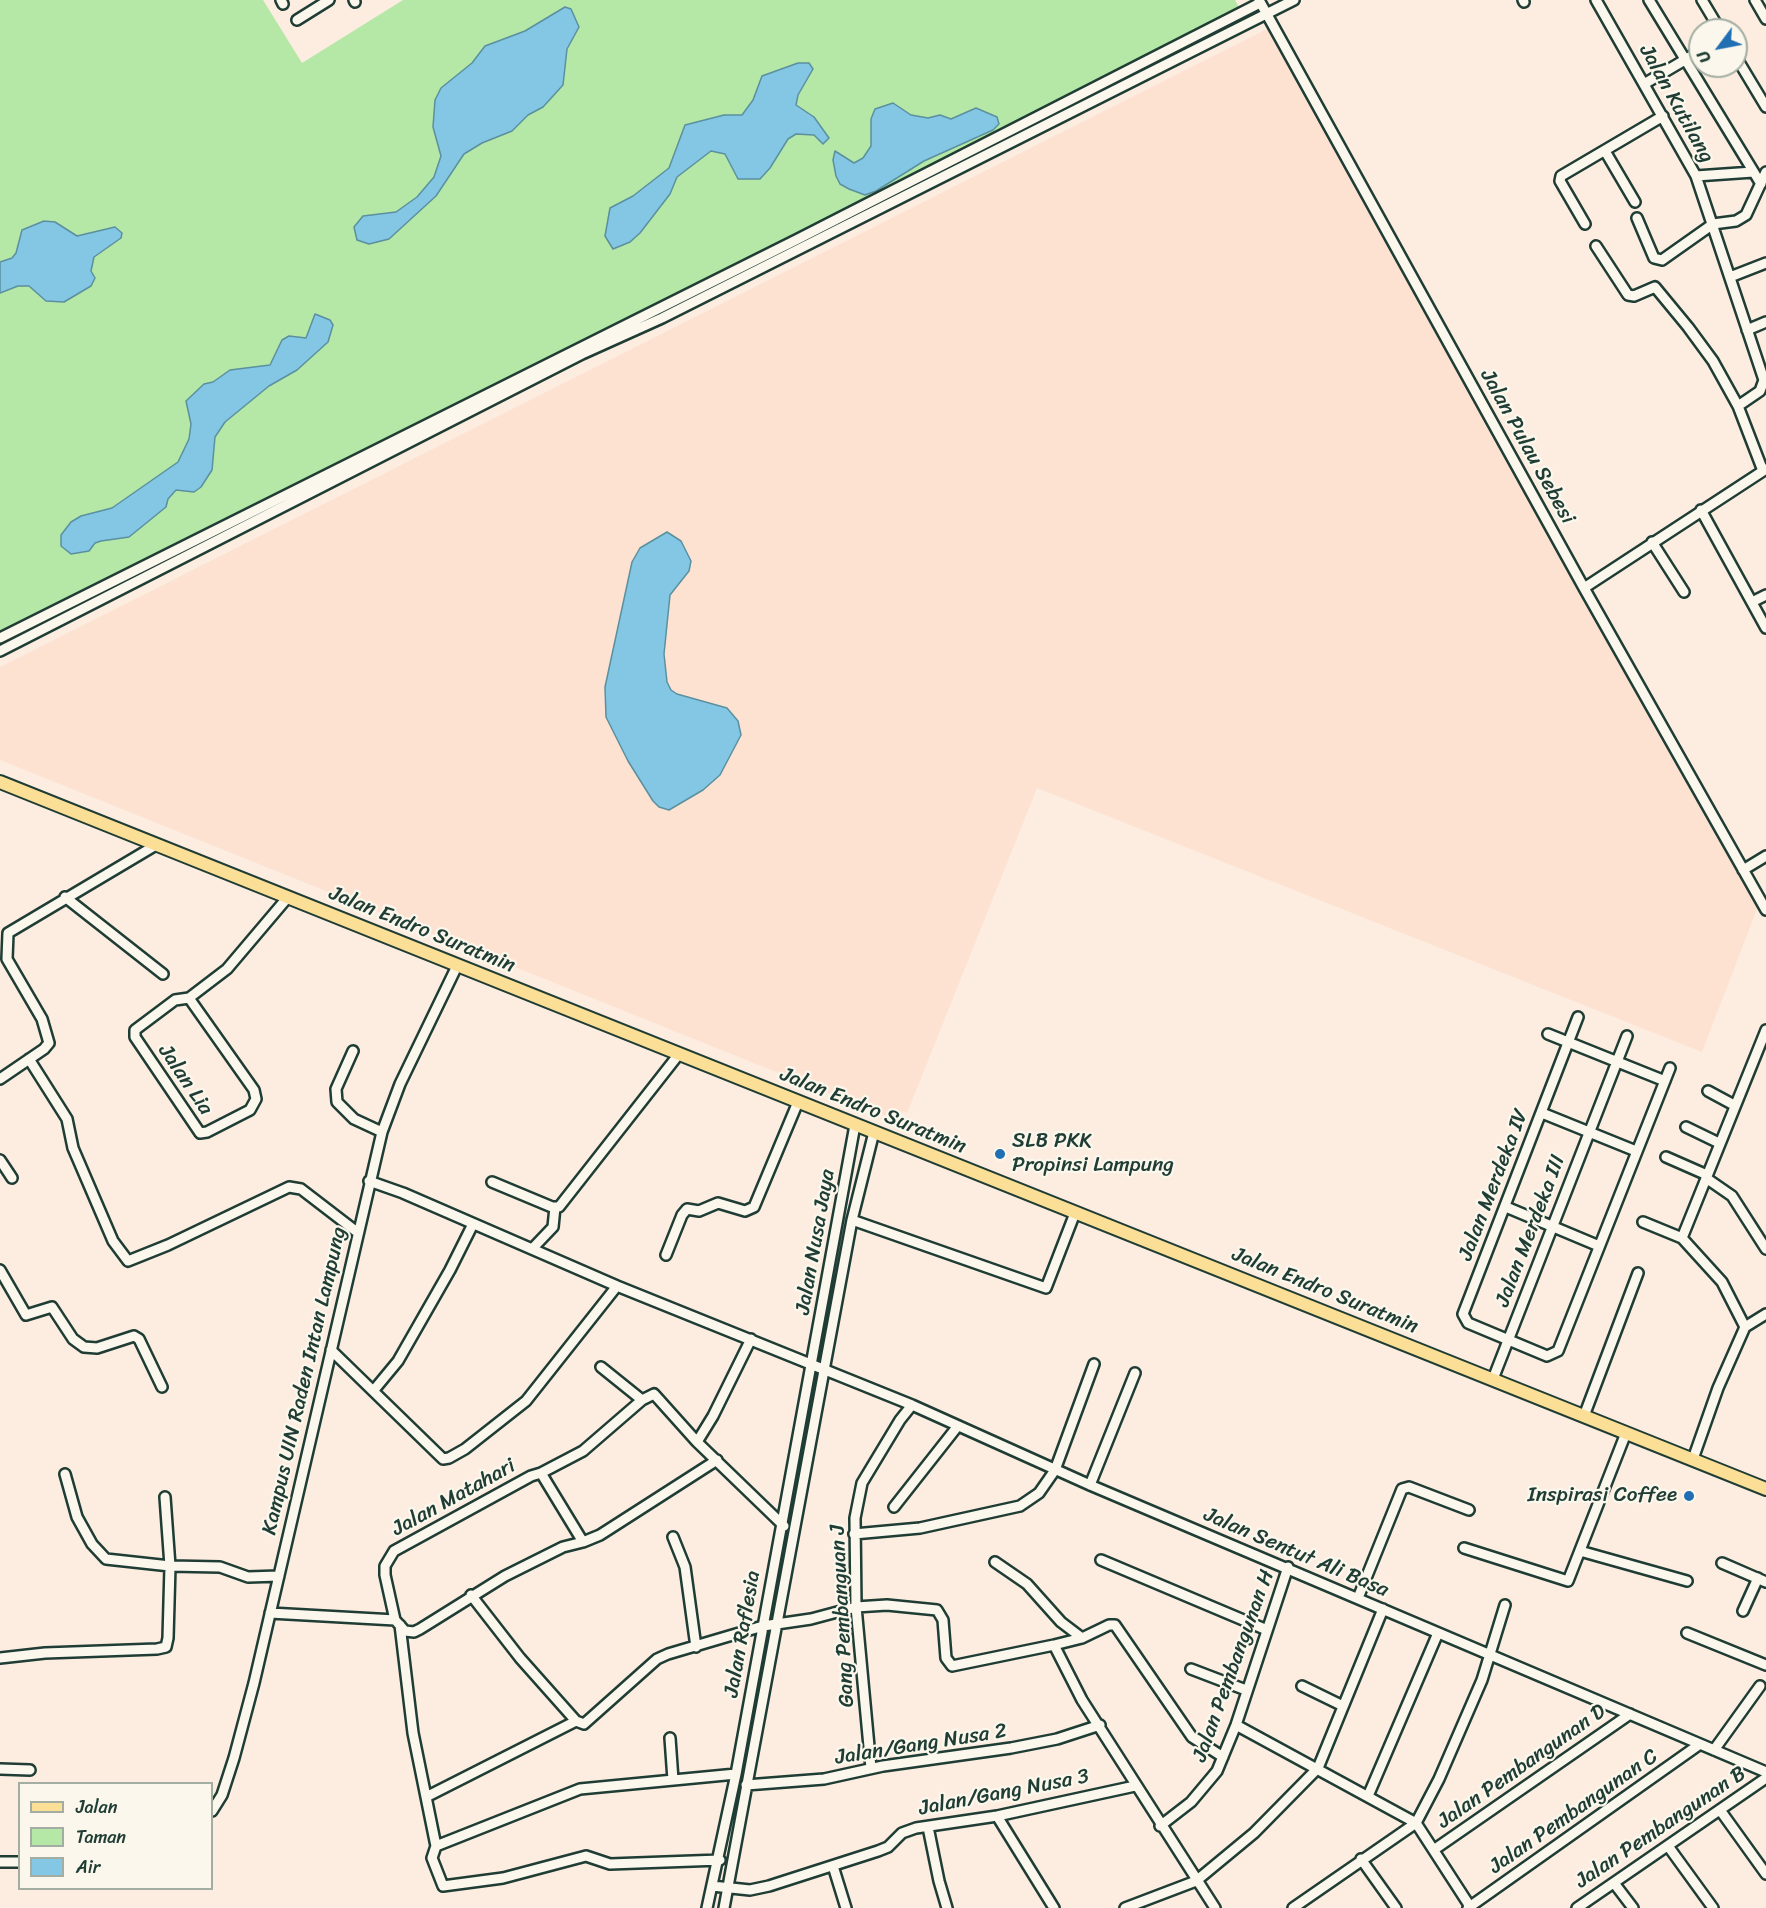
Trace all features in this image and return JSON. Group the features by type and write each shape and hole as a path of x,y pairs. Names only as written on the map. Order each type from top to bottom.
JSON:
{"main road":[{"name":"Jalan Endro Suratmin","path":"0,782 1766,1489"}],"street":[{"path":"297,20 329,0"},
{"path":"0,651 582,354 662,318 1294,0"},
{"name":"Jalan Kutilang","path":"1596,0 1696,176 1747,330 1764,368 1763,388 1738,406"},
{"path":"1649,0 1761,184"},
{"path":"1702,0 1713,18"},
{"path":"1755,0 1766,18"},
{"path":"0,638 798,239 1259,1"},
{"name":"Jalan Pulau Sebesi","path":"1259,1 1584,588 1766,910"},
{"path":"1644,84 1688,58"},
{"path":"1748,77 1766,106"},
{"path":"1585,224 1560,181 1561,176 1663,116"},
{"path":"1605,151 1635,202"},
{"path":"1696,176 1753,172"},
{"path":"1636,218 1654,258 1660,260 1713,224 1736,221 1746,215 1766,172"},
{"path":"1584,588 1764,470 1738,406 1713,361 1658,289 1651,286 1634,296 1628,296 1596,246"},
{"path":"1730,277 1766,263"},
{"path":"1747,330 1766,322"},
{"path":"1701,510 1766,628"},
{"path":"1652,542 1684,592"},
{"path":"1752,602 1766,595"},
{"path":"0,1079 47,1047 49,1037 42,1019 9,963 4,935 64,897 156,845"},
{"path":"1743,870 1766,856"},
{"path":"64,897 163,974"},
{"name":"Jalan Lia","path":"189,998 254,1090 256,1099 250,1110 207,1132 200,1133 193,1127 134,1033 148,1019 175,1000 189,998 227,969 288,897"},
{"path":"0,972 9,963"},
{"name":"Kampus UIN Raden Intan Lampung","path":"213,1809 222,1795 234,1758 279,1576 382,1132 399,1084 457,966"},
{"name":"Jalan Merdeka IV","path":"1508,1342 1468,1323 1463,1316 1578,1017"},
{"path":"1682,1238 1766,1030"},
{"path":"1548,1034 1665,1081"},
{"name":"Jalan Merdeka III","path":"1493,1379 1627,1036"},
{"path":"353,1051 336,1089 337,1102 354,1119 382,1132"},
{"path":"555,1207 561,1203 679,1054"},
{"path":"29,1059 67,1119 72,1148 113,1241 128,1261 289,1188 301,1189 357,1232"},
{"path":"1508,1342 1547,1356 1556,1353 1670,1068"},
{"path":"1708,1091 1734,1106"},
{"path":"666,1255 682,1215 687,1209 699,1210 718,1203 745,1211 754,1207 798,1102"},
{"path":"1542,1113 1636,1151"},
{"name":"Jalan Nusa Jaya","path":"813,1366 855,1125"},
{"path":"1686,1127 1719,1143"},
{"name":"Jalan Nusa Jaya","path":"824,1369 852,1220 874,1132"},
{"path":"1666,1157 1706,1176 1732,1196 1766,1250"},
{"path":"0,1160 12,1178"},
{"name":"Jalan Sentut Ali Basa","path":"369,1181 617,1286 912,1406 1055,1470 1288,1567 1766,1772"},
{"path":"492,1182 555,1207"},
{"path":"532,1249 553,1227 555,1207"},
{"path":"1506,1207 1599,1246"},
{"path":"852,1220 1046,1288 1075,1213"},
{"path":"1643,1222 1682,1238 1717,1276 1745,1327"},
{"path":"374,1390 398,1362 473,1224"},
{"path":"0,1270 26,1315 52,1307 73,1339 84,1347 97,1348 135,1336 139,1339 162,1387"},
{"path":"1584,1416 1638,1273"},
{"path":"331,1350 443,1459 449,1458 465,1449 526,1401 617,1286"},
{"path":"1693,1459 1718,1388 1745,1327 1766,1314"},
{"path":"697,1442 713,1416 751,1339"},
{"path":"854,1534 920,1528 1020,1506 1039,1493 1055,1470 1094,1364"},
{"name":"Jalan Raflesia","path":"788,1527 813,1366"},
{"path":"601,1367 642,1400"},
{"name":"Jalan Raflesia","path":"724,1908 736,1805 736,1774 824,1369"},
{"path":"1090,1485 1135,1373"},
{"path":"541,1473 584,1451 642,1400 654,1394 697,1442 788,1527"},
{"name":"Gang Pembanguan J","path":"871,1768 856,1607 854,1534 858,1498 862,1483 900,1420 912,1406"},
{"path":"894,1507 957,1427"},
{"path":"1464,1548 1565,1582 1569,1580 1626,1432"},
{"path":"270,1613 398,1623 405,1631 414,1632 471,1595 562,1547 600,1535 717,1460"},
{"name":"Jalan Matahari","path":"583,1542 541,1473 497,1494 394,1551 385,1566 385,1575 398,1623 413,1733 436,1846 432,1858 443,1886 503,1878 585,1856 610,1864 720,1860"},
{"path":"65,1474 77,1517 99,1553 106,1559 170,1566 220,1567 248,1577 279,1576"},
{"path":"1358,1598 1402,1489 1409,1487 1469,1510"},
{"path":"0,1658 45,1653 166,1647 170,1566 165,1497"},
{"path":"673,1537 685,1567 696,1647"},
{"path":"1581,1551 1687,1581"},
{"path":"1101,1560 1267,1630"},
{"path":"995,1562 1027,1584 1061,1622 1082,1638"},
{"path":"1722,1563 1762,1580 1743,1611"},
{"name":"Jalan Pembangunan H","path":"1160,1826 1191,1802 1208,1785 1223,1757 1236,1725 1288,1567"},
{"path":"471,1595 520,1659 576,1721 584,1724 589,1722 657,1659 769,1625 856,1607 887,1605 937,1610 943,1620 946,1658 952,1666 1054,1646 1082,1638 1109,1625 1115,1625 1192,1737 1223,1757"},
{"path":"1293,1908 1416,1823 1439,1779 1491,1655 1505,1605"},
{"path":"1129,1907 1196,1881 1242,1845 1317,1768 1383,1609"},
{"name":"Jalan Raflesia","path":"707,1908 736,1805 746,1785 769,1625"},
{"path":"1368,1796 1438,1633"},
{"path":"1687,1633 1766,1665"},
{"path":"1054,1646 1082,1700 1100,1725 1160,1826 1215,1908"},
{"path":"1191,1669 1246,1690"},
{"path":"1302,1686 1343,1706"},
{"path":"1713,1750 1760,1686"},
{"name":"Jalan Pembangunan D","path":"1435,1849 1630,1714"},
{"path":"426,1797 576,1721"},
{"name":"Jalan/Gang Nusa 2","path":"746,1785 824,1779 871,1768 1011,1748 1057,1739 1100,1725"},
{"path":"1236,1725 1416,1823 1435,1849 1470,1908"},
{"path":"670,1738 673,1780"},
{"name":"Jalan Pembangunan C","path":"1470,1908 1700,1744"},
{"path":"0,1769 30,1770"},
{"path":"436,1846 567,1792 736,1774"},
{"name":"Jalan Pembangunan B","path":"1577,1908 1766,1778"},
{"name":"Jalan/Gang Nusa 3","path":"714,1886 750,1890 769,1886 888,1846 907,1830 997,1816 1135,1786"},
{"path":"1720,1810 1766,1874"},
{"path":"997,1816 1054,1908"},
{"path":"928,1827 947,1908"},
{"path":"1668,1846 1713,1908"},
{"path":"1361,1859 1396,1908"},
{"path":"0,1862 18,1862"},
{"path":"833,1866 846,1908"},
{"path":"1614,1883 1633,1908"}],"shaded area":[{"path":"1269,28 1759,904 1702,1052 1037,788 907,1113 903,1111 898,1121 0,760 0,667"}],"green space":[{"path":"0,0 263,0 302,63 403,0 1235,0 1240,9 0,649"}],"water":[{"path":"565,7 571,9 579,27 567,49 563,85 543,107 528,115 512,131 482,143 464,154 436,196 389,239 369,244 357,240 354,227 363,216 396,212 417,197 434,177 441,156 433,127 435,100 441,88 472,63 485,46 525,31"},
{"path":"798,63 809,63 813,69 798,95 796,105 814,117 829,138 823,144 814,135 796,134 788,139 770,168 760,179 738,179 725,154 711,151 677,177 670,194 640,233 630,242 613,249 605,236 610,208 633,196 669,168 685,125 724,115 742,115 753,100 762,76"},
{"path":"893,103 911,115 928,118 940,115 951,119 976,108 997,117 999,124 993,130 924,161 876,191 865,195 840,184 833,160 835,151 854,163 863,158 871,146 871,119 875,109"},
{"path":"44,221 55,222 77,236 115,227 122,233 121,238 94,257 91,271 95,278 91,286 64,302 46,301 29,286 18,286 0,293 0,262 12,258 16,253 22,230"},
{"path":"315,314 330,320 333,325 328,342 297,370 269,386 225,422 215,437 212,470 201,487 194,492 176,490 168,499 166,507 129,537 101,541 95,543 89,551 71,554 61,546 61,535 71,522 81,516 112,508 178,462 189,439 191,424 186,401 204,384 213,382 230,370 270,365 282,340 289,336 306,338"},
{"path":"667,532 681,541 691,561 689,571 670,595 664,654 667,682 671,690 677,694 727,708 738,721 741,735 720,775 703,790 669,810 659,807 653,801 628,761 606,717 605,687 632,562 640,548"}],"place":[{"name":"SLB PKK Propinsi Lampung","path":"1000,1154"},
{"name":"Inspirasi Coffee","path":"1689,1496"}]}
